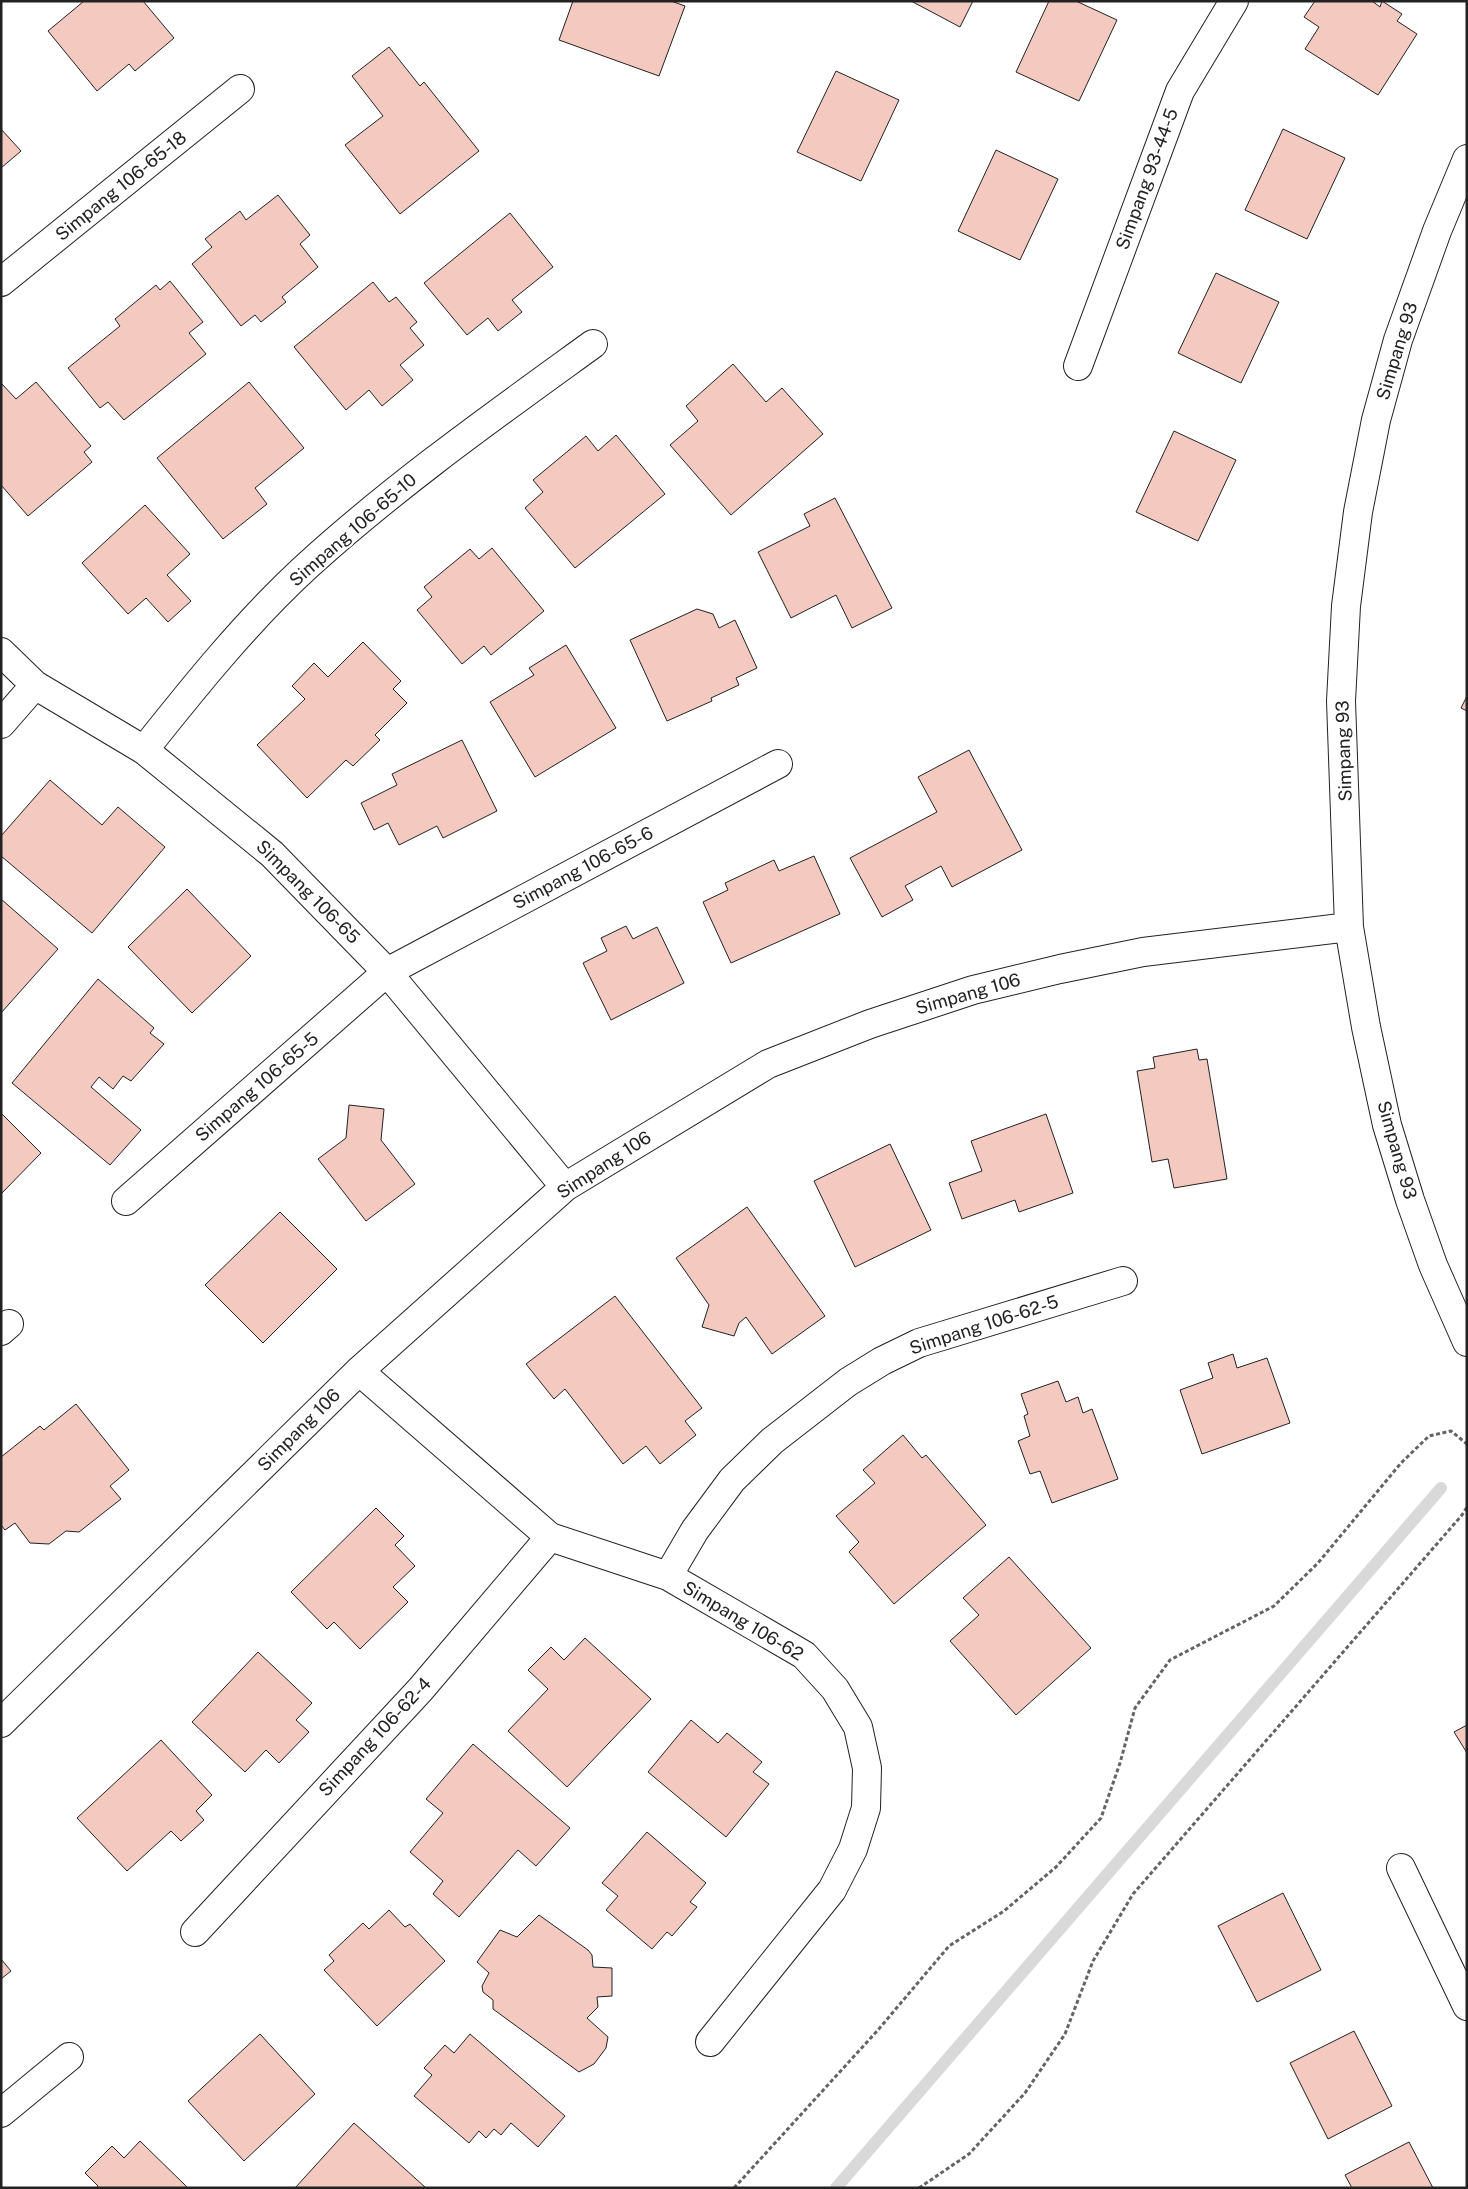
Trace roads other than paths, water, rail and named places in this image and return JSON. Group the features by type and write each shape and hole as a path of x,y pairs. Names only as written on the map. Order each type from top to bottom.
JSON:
{"street":[{"name":"Simpang 93-44-5","path":"1078,366 1180,91 1234,1"},
{"name":"Simpang 106-65-18","path":"1,282 240,89"},
{"name":"Simpang 93","path":"1467,159 1437,231 1398,340 1376,420 1358,512 1346,606 1341,701 1349,927 1366,1027 1387,1125 1433,1265 1467,1342"},
{"name":"Simpang 106-65-10","path":"144,750 190,692 250,625 306,568 441,454 593,344"},
{"name":"Simpang 106-65","path":"1,652 35,685 144,750 272,854 387,972 565,1187"},
{"path":"1,724 35,685"},
{"name":"Simpang 106-65-6","path":"387,972 778,764"},
{"name":"Simpang 106","path":"1,1723 359,1371 565,1187 768,1064 880,1021 973,990 1143,952 1349,927"},
{"name":"Simpang 106-65-5","path":"126,1201 387,972"},
{"name":"Simpang 106-62-5","path":"668,1576 695,1530 732,1480 772,1441 848,1382 882,1361 919,1343 1123,1281"},
{"name":"Simpang 106-62","path":"359,1371 550,1537 668,1576 804,1655 835,1689 858,1727 867,1768 866,1808 853,1849 832,1890 710,2042"},
{"name":"Simpang 106-62-4","path":"195,1932 420,1690 550,1537"},
{"path":"1401,1868 1467,2006"},
{"path":"1,2113 69,2057"}],"waterway":[{"path":"836,2188 1441,1488"}]}
